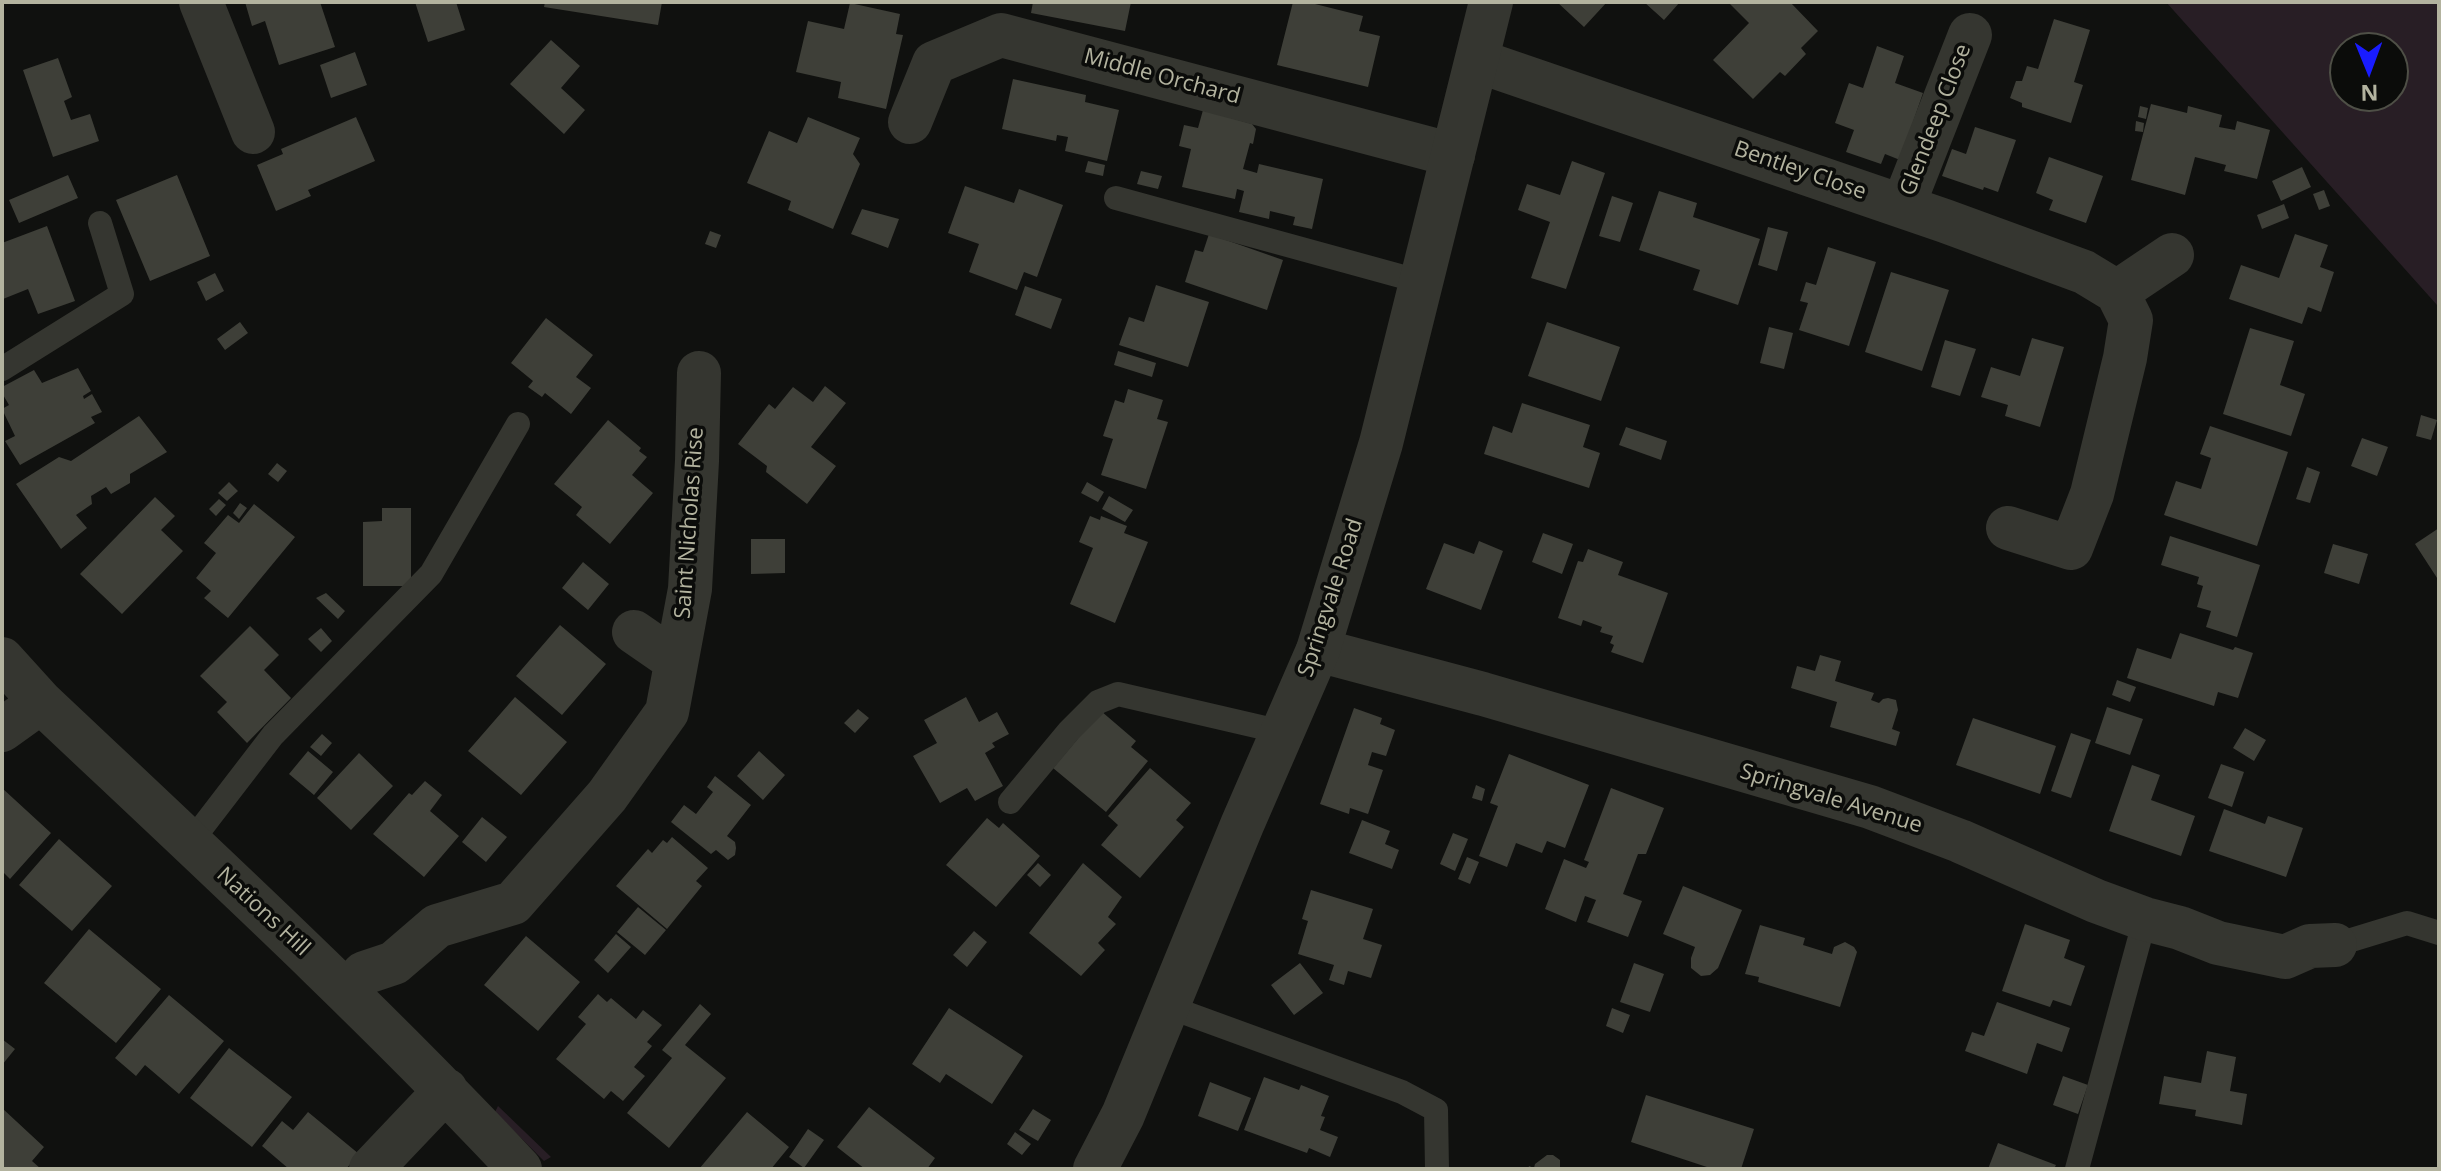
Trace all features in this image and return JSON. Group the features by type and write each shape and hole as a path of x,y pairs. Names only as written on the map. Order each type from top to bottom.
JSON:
{"street":[{"path":"201,2 253,132"},
{"name":"Springvale Road","path":"1095,1169 1123,1115 1318,650 1381,443 1491,2"},
{"name":"Middle Orchard","path":"910,122 934,63 1001,35 1453,155"},
{"name":"Glendeep Close","path":"1903,206 1970,35"},
{"name":"Bentley Close","path":"1478,61 1903,206 2084,272 2117,292"},
{"path":"2008,528 2071,548 2092,494 2125,358 2131,320 2117,292 2172,255"},
{"name":"Saint Nicholas Rise","path":"347,992 364,973 394,963 437,926 513,903 607,796 667,712 690,589 699,373"},
{"path":"634,632 676,661"},
{"name":"Springvale Avenue","path":"1318,650 1483,694 1870,807 1960,841 2096,901 2218,943 2285,957 2310,946 2335,945"},
{"name":"Nations Hill","path":"2,659 41,702 347,992 520,1169"},
{"path":"2,730 41,702"},
{"path":"371,1169 446,1090"}],"lane":[{"path":"1116,198 1422,282"},
{"path":"2,369 122,294 100,223"},
{"path":"190,843 273,735 431,574 518,424"},
{"path":"1010,802 1069,731 1098,702 1118,694 1282,732"},
{"path":"2077,1169 2145,919"},
{"path":"2335,945 2407,923 2439,933"},
{"path":"1169,1007 1402,1092 1436,1110 1437,1169"}],"shaded area":[{"path":"2166,2 2439,2 2437,305"},
{"path":"498,1106 551,1157 544,1161 495,1112"}],"building":[{"path":"245,2 320,2 335,47 279,65 265,21 252,26"},
{"path":"415,2 456,2 465,30 428,42"},
{"path":"545,2 662,2 658,25 544,7"},
{"path":"1033,2 1131,2 1125,31 1031,13"},
{"path":"1293,2 1307,2 1363,16 1359,31 1380,36 1368,87 1277,65"},
{"path":"1557,2 1607,2 1584,27"},
{"path":"1644,2 1680,2 1664,20"},
{"path":"1728,2 1790,2 1818,31 1801,48 1806,54 1785,76 1780,72 1753,99 1713,60 1749,23"},
{"path":"850,3 900,14 896,34 903,35 886,109 838,98 841,82 796,72 808,21 844,29"},
{"path":"2054,19 2090,30 2074,82 2083,85 2071,123 2022,107 2022,103 2010,98 2016,81 2022,81 2027,66 2038,69"},
{"path":"551,40 580,66 561,88 585,110 564,134 510,84"},
{"path":"1877,46 1904,56 1895,83 1923,93 1900,160 1885,154 1881,164 1846,152 1854,130 1835,123 1849,83 1863,88"},
{"path":"355,52 367,85 331,98 320,65"},
{"path":"58,58 72,97 64,101 71,120 90,114 99,141 53,157 23,70"},
{"path":"1013,79 1086,95 1085,102 1119,110 1107,161 1065,151 1068,137 1057,135 1056,141 1002,129"},
{"path":"2151,104 2187,113 2188,106 2222,115 2219,127 2235,130 2237,121 2270,130 2257,179 2224,171 2226,165 2195,157 2185,195 2131,180"},
{"path":"2140,106 2148,108 2146,119 2138,117"},
{"path":"1203,110 1252,124 1256,129 1243,169 1257,173 1259,164 1323,179 1312,229 1293,225 1295,217 1270,211 1269,219 1239,212 1244,191 1237,189 1235,199 1182,187 1191,149 1179,146 1184,125 1198,128"},
{"path":"356,117 375,161 308,190 311,196 276,211 257,165 283,154 281,149"},
{"path":"808,117 860,138 853,154 860,164 833,229 788,210 791,201 747,183 769,131 797,143"},
{"path":"2136,121 2144,123 2143,132 2135,131"},
{"path":"1975,127 2016,140 1998,192 1942,176 1952,149 1966,154"},
{"path":"2049,157 2103,176 2086,223 2049,210 2053,200 2036,193"},
{"path":"1088,161 1105,165 1103,176 1085,172"},
{"path":"1572,161 1605,173 1566,289 1531,278 1550,222 1518,210 1527,184 1560,195"},
{"path":"2302,167 2311,187 2281,201 2272,181"},
{"path":"1141,171 1162,176 1158,189 1137,184"},
{"path":"68,175 78,198 19,223 9,200"},
{"path":"177,175 210,256 150,281 116,200"},
{"path":"965,186 1014,203 1019,189 1063,205 1037,277 1024,272 1017,290 969,272 979,244 948,233"},
{"path":"2324,190 2330,206 2319,210 2313,194"},
{"path":"1659,191 1697,203 1693,217 1760,239 1738,305 1693,290 1700,270 1639,250"},
{"path":"1612,196 1633,203 1620,242 1599,236"},
{"path":"2284,204 2289,218 2262,229 2257,215"},
{"path":"862,209 899,219 888,248 851,234"},
{"path":"47,226 75,301 38,314 28,289 3,299 2,243"},
{"path":"1768,227 1788,232 1777,271 1758,265"},
{"path":"710,231 721,235 716,248 705,244"},
{"path":"1209,234 1283,260 1267,310 1185,282 1195,250 1203,252"},
{"path":"2295,234 2328,245 2320,267 2334,272 2321,312 2308,307 2302,324 2229,299 2241,265 2279,278"},
{"path":"1828,247 1876,262 1849,346 1799,330 1808,303 1800,301 1806,282 1816,285"},
{"path":"1891,272 1949,290 1922,371 1865,352"},
{"path":"215,273 224,291 206,301 197,282"},
{"path":"1156,285 1209,302 1188,367 1119,345 1129,317 1144,322"},
{"path":"1025,286 1062,299 1051,329 1015,315"},
{"path":"546,318 593,355 576,377 591,388 571,414 545,393 542,397 528,387 533,381 511,363"},
{"path":"240,322 248,333 225,350 217,339"},
{"path":"1547,322 1620,347 1601,401 1528,376"},
{"path":"1769,327 1793,333 1784,369 1760,363"},
{"path":"2250,328 2294,341 2280,385 2305,394 2291,436 2223,414"},
{"path":"2032,338 2064,347 2040,427 2005,416 2008,405 1981,397 1991,367 2020,376"},
{"path":"1945,340 1976,349 1960,396 1931,387"},
{"path":"1118,351 1156,363 1152,377 1114,365"},
{"path":"78,368 91,391 83,396 84,399 92,394 102,412 91,417 95,423 20,465 5,441 15,436 2,409 9,405 2,387 34,370 42,383"},
{"path":"825,386 846,403 811,447 836,466 807,504 766,472 767,466 738,444 769,404 775,409 793,387 813,402"},
{"path":"1128,389 1163,400 1157,419 1168,422 1146,489 1101,475 1113,439 1103,436 1115,400 1124,403"},
{"path":"1522,403 1590,425 1583,447 1600,453 1589,488 1484,454 1493,426 1512,433"},
{"path":"2421,415 2437,420 2431,440 2416,436"},
{"path":"139,416 167,452 130,474 130,483 111,494 106,487 91,496 92,504 76,515 87,528 61,549 16,484 59,457 71,461"},
{"path":"608,420 647,457 632,475 653,493 610,544 576,515 582,507 554,484"},
{"path":"2210,426 2288,452 2257,546 2164,515 2176,481 2201,489 2211,458 2200,454"},
{"path":"1626,427 1667,441 1661,460 1619,445"},
{"path":"2362,438 2388,447 2377,476 2351,466"},
{"path":"277,463 287,471 278,482 268,474"},
{"path":"2307,467 2320,472 2310,503 2296,499"},
{"path":"229,482 238,491 227,501 218,493"},
{"path":"1087,482 1104,492 1098,502 1081,493"},
{"path":"1109,496 1133,510 1125,522 1102,509"},
{"path":"155,497 175,516 161,530 183,551 122,614 80,574"},
{"path":"219,499 226,505 216,516 209,509"},
{"path":"240,503 247,508 239,519 233,513"},
{"path":"254,504 295,537 228,618 204,598 211,591 196,578 216,553 204,543 228,515 239,523"},
{"path":"382,508 411,508 411,586 363,586 363,522 382,521"},
{"path":"1090,516 1100,520 1101,516 1127,526 1124,533 1148,542 1115,623 1070,604 1093,548 1079,542"},
{"path":"2439,528 2439,581 2415,544"},
{"path":"1543,533 1573,544 1562,574 1532,562"},
{"path":"2170,536 2260,565 2237,637 2206,627 2211,611 2197,607 2203,586 2197,584 2199,577 2161,565"},
{"path":"751,539 785,539 785,573 751,574"},
{"path":"1479,541 1503,551 1481,610 1426,589 1444,543 1474,554"},
{"path":"2333,544 2368,554 2359,584 2324,573"},
{"path":"1588,549 1623,562 1618,575 1668,593 1643,663 1611,652 1613,636 1600,632 1602,627 1583,620 1581,626 1558,618 1578,561 1583,562"},
{"path":"583,562 609,584 588,610 562,588"},
{"path":"326,593 345,611 338,619 316,598"},
{"path":"560,625 606,664 562,715 516,676"},
{"path":"250,626 279,655 264,670 291,698 247,743 217,712 227,702 200,676"},
{"path":"321,628 332,641 321,652 308,639"},
{"path":"2180,633 2253,653 2238,698 2218,692 2214,706 2127,678 2137,648 2171,659"},
{"path":"1820,655 1841,661 1835,681 1874,693 1871,700 1879,703 1888,698 1896,700 1898,710 1892,729 1900,732 1896,746 1830,727 1837,702 1791,688 1797,666 1815,671"},
{"path":"2117,680 2136,687 2130,702 2112,695"},
{"path":"515,697 567,742 521,795 468,751"},
{"path":"966,697 979,722 997,712 1009,734 992,743 995,747 985,753 1003,786 975,801 967,788 940,803 913,756 937,743 924,720"},
{"path":"2107,707 2143,719 2130,755 2095,743"},
{"path":"1354,708 1382,718 1380,724 1395,730 1386,756 1372,752 1368,765 1383,770 1368,814 1350,808 1349,814 1320,804"},
{"path":"858,709 869,718 855,733 844,723"},
{"path":"1101,711 1136,741 1131,747 1148,761 1106,812 1053,768"},
{"path":"1973,718 2056,746 2040,794 1956,765"},
{"path":"2245,728 2266,740 2254,761 2233,748"},
{"path":"2071,733 2091,740 2071,798 2051,791"},
{"path":"322,734 332,743 321,756 310,747"},
{"path":"308,751 333,772 314,795 289,774"},
{"path":"759,751 785,775 763,800 737,776"},
{"path":"359,753 393,786 351,830 317,798"},
{"path":"1509,754 1589,785 1565,848 1547,841 1542,853 1516,843 1507,867 1479,856 1498,806 1490,803"},
{"path":"2221,764 2244,772 2232,807 2208,798"},
{"path":"2132,765 2160,775 2151,800 2195,816 2181,856 2109,831"},
{"path":"1150,768 1191,803 1176,820 1184,827 1140,878 1101,845 1118,825 1108,816"},
{"path":"715,776 751,805 727,836 735,842 736,848 735,855 728,860 716,850 711,854 671,822 684,805 696,814 713,792 707,787"},
{"path":"425,781 442,795 430,811 459,836 424,877 373,834 409,793 412,795"},
{"path":"1476,785 1485,789 1482,801 1472,798"},
{"path":"2,788 51,833 10,879 2,871"},
{"path":"1611,788 1664,808 1646,854 1638,854 1623,894 1642,901 1628,937 1587,922 1596,900 1585,896 1576,922 1545,909 1564,859 1586,868 1589,862 1584,860"},
{"path":"2224,809 2265,824 2268,816 2303,828 2286,877 2209,851"},
{"path":"482,817 507,837 486,862 462,842"},
{"path":"987,818 999,828 1003,823 1040,856 996,907 946,865"},
{"path":"1362,820 1390,831 1385,844 1399,850 1392,869 1349,853"},
{"path":"1453,833 1468,839 1455,871 1440,864"},
{"path":"672,837 708,868 696,881 702,886 667,929 616,886 648,849 652,853 663,840 667,843"},
{"path":"59,839 112,886 72,931 19,885"},
{"path":"1467,857 1479,862 1470,884 1458,879"},
{"path":"1038,863 1051,875 1040,887 1027,875"},
{"path":"1083,863 1122,897 1108,917 1116,924 1098,943 1105,950 1081,976 1029,933"},
{"path":"1683,886 1742,910 1718,968 1710,975 1701,976 1691,968 1695,947 1663,934"},
{"path":"1311,890 1373,909 1363,939 1382,945 1371,978 1348,971 1344,985 1329,980 1334,965 1298,954 1308,921 1302,919"},
{"path":"638,907 666,930 645,955 617,932"},
{"path":"2025,924 2070,940 2064,958 2085,966 2071,1006 2053,1000 2050,1007 2002,991"},
{"path":"1760,925 1805,938 1803,945 1832,954 1834,947 1845,942 1854,947 1857,952 1840,1007 1758,982 1759,977 1745,974"},
{"path":"89,929 161,989 116,1043 44,983"},
{"path":"974,931 987,942 967,967 953,955"},
{"path":"616,934 631,947 608,973 594,960"},
{"path":"526,936 580,982 538,1031 484,985"},
{"path":"1300,963 1323,993 1294,1015 1271,985"},
{"path":"1634,963 1664,974 1650,1012 1620,1002"},
{"path":"598,994 607,1002 611,998 636,1019 643,1010 662,1025 647,1042 652,1046 634,1067 645,1076 623,1101 611,1091 604,1099 556,1059 586,1024 578,1017"},
{"path":"169,995 224,1041 179,1094 145,1065 136,1076 115,1058"},
{"path":"1997,1002 2070,1028 2062,1052 2037,1043 2027,1074 1965,1051 1972,1032 1984,1036"},
{"path":"700,1004 711,1014 685,1045 726,1078 669,1148 627,1113 672,1058 662,1050"},
{"path":"949,1008 1023,1056 992,1104 946,1074 940,1083 912,1064"},
{"path":"1612,1008 1630,1015 1623,1033 1606,1026"},
{"path":"2,1039 15,1049 2,1065"},
{"path":"229,1048 292,1097 252,1147 190,1098"},
{"path":"2207,1051 2236,1057 2230,1091 2247,1094 2242,1125 2195,1116 2196,1110 2159,1104 2164,1076 2201,1083"},
{"path":"2063,1076 2088,1085 2078,1114 2053,1105"},
{"path":"1264,1077 1299,1090 1301,1085 1329,1096 1321,1116 1325,1117 1320,1130 1338,1137 1330,1157 1309,1148 1307,1153 1244,1130"},
{"path":"1210,1082 1251,1098 1238,1131 1198,1116"},
{"path":"1646,1095 1754,1129 1741,1169 1713,1169 1631,1142"},
{"path":"869,1107 935,1158 927,1169 865,1169 837,1147"},
{"path":"2,1108 44,1147 32,1161 41,1169 2,1167"},
{"path":"1033,1109 1051,1120 1038,1141 1019,1130"},
{"path":"308,1112 359,1154 346,1169 289,1169 262,1146 282,1121 293,1130"},
{"path":"747,1112 789,1147 771,1169 699,1169"},
{"path":"808,1129 824,1140 804,1168 789,1157"},
{"path":"1015,1132 1031,1144 1022,1155 1007,1144"},
{"path":"1998,1143 2056,1165 2054,1169 1988,1169"},
{"path":"1547,1155 1560,1160 1560,1169 1528,1169 1529,1166 1534,1168"}]}
